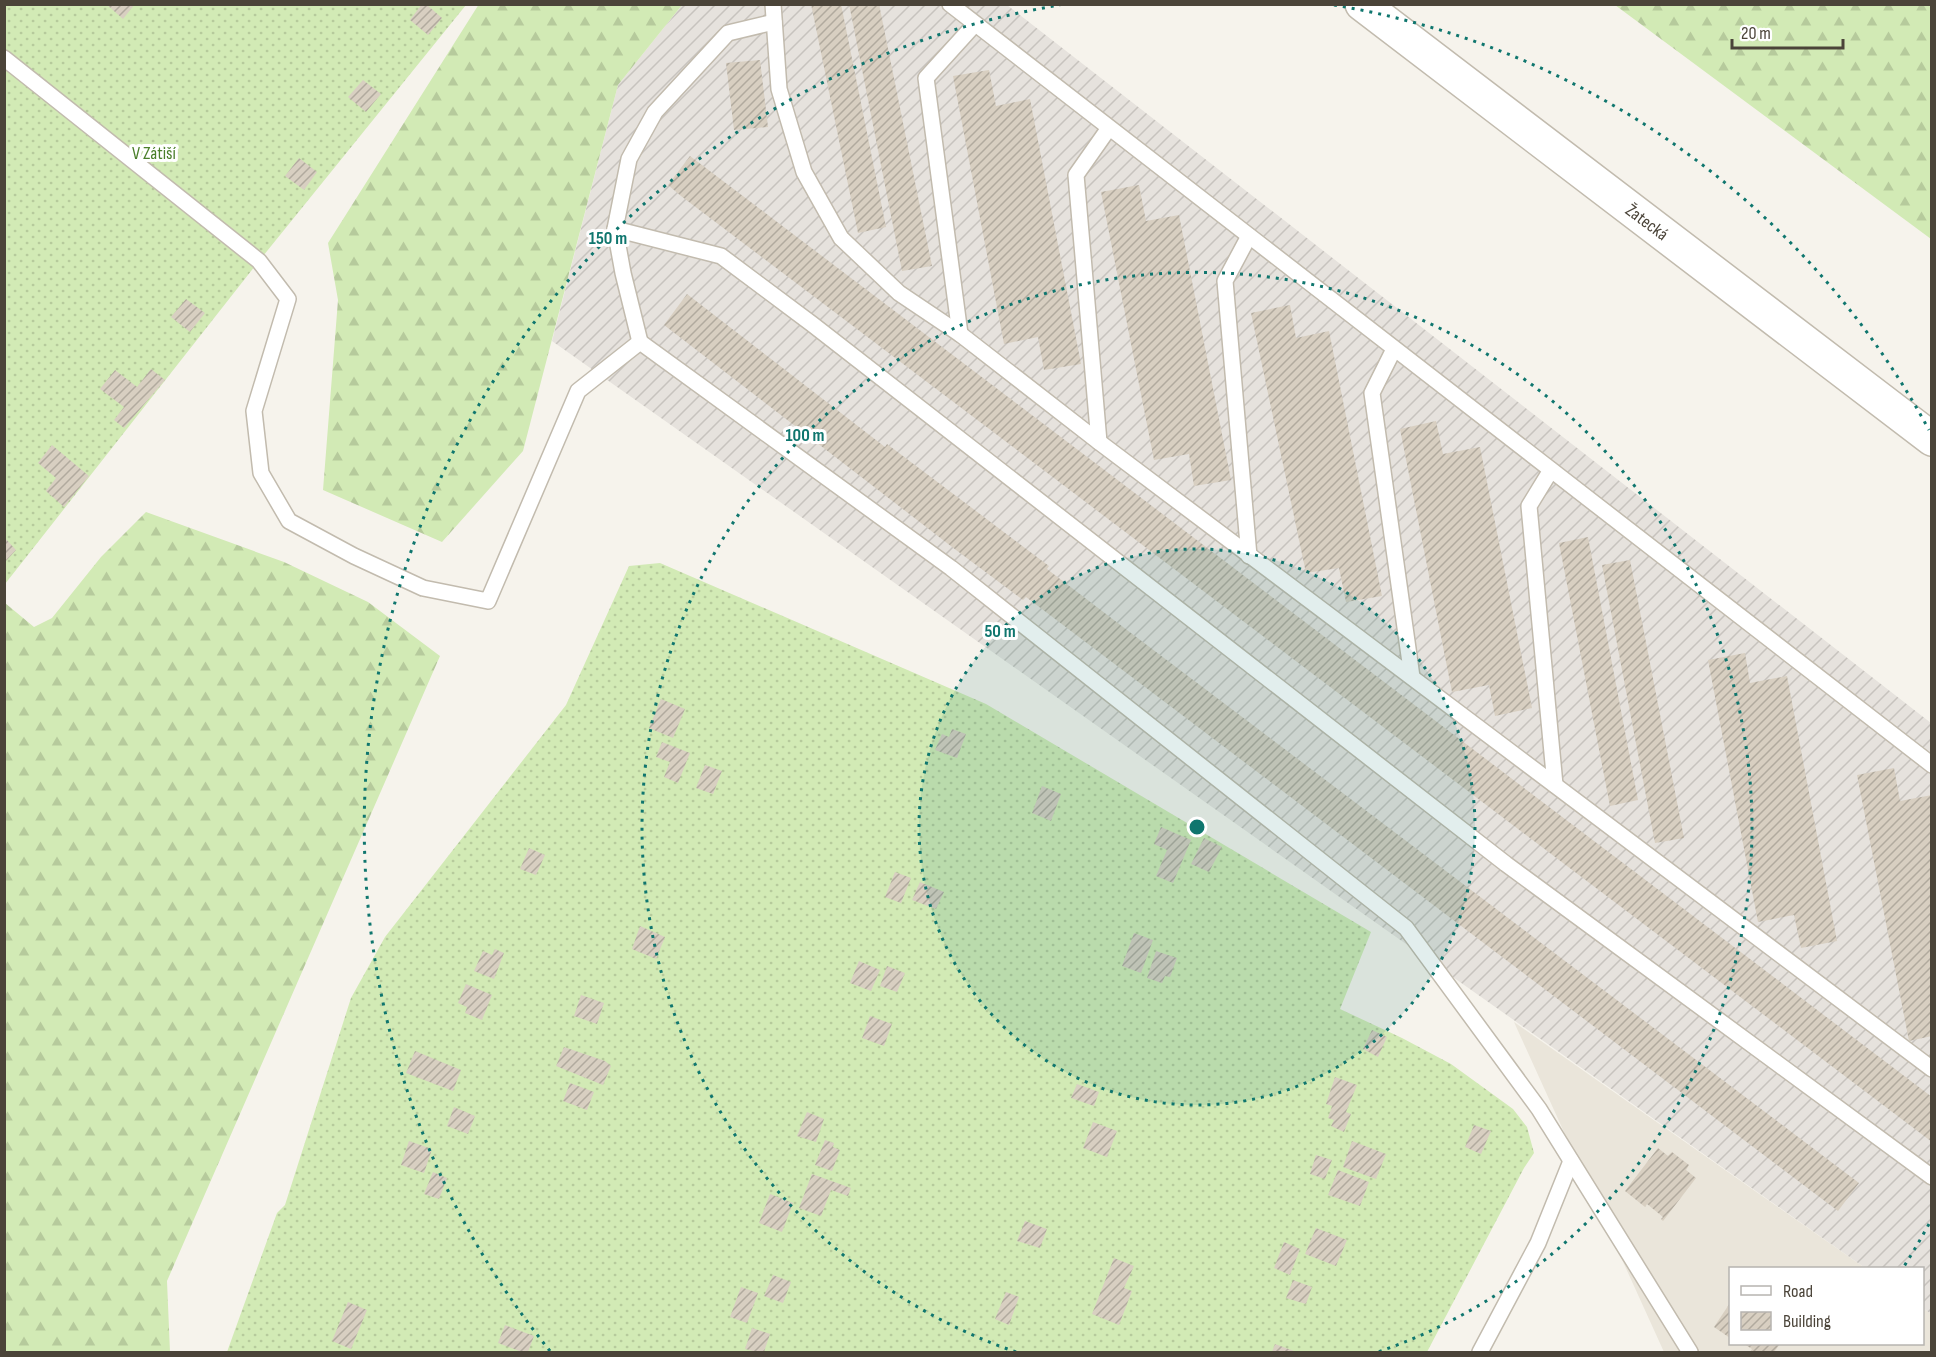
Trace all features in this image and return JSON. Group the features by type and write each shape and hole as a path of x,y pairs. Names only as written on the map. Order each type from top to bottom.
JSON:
{"street":[{"name":"Žatecká","path":"1362,4 1932,439"}],"lane":[{"path":"773,4 779,88 804,172 841,238 899,293 960,334 1249,556 1932,1069"},
{"path":"950,4 1932,765"},
{"path":"774,22 728,33 655,112 629,159 615,229 640,342 951,568 1406,928 1539,1109 1690,1353"},
{"path":"960,334 926,78 975,24"},
{"path":"4,58 259,261 288,299 254,411 261,473 289,521 354,556 423,588 488,601 578,391 640,342"},
{"path":"1099,442 1076,175 1109,128"},
{"path":"615,229 721,256 812,324 1506,864 1932,1177"},
{"path":"1249,236 1225,281 1249,556"},
{"path":"1394,349 1372,393 1412,677"},
{"path":"1551,470 1529,506 1555,785"},
{"path":"1480,1353 1538,1243 1571,1161"}],"shaded area":[{"path":"682,5 1007,5 1931,723 1931,1314 1924,1309 1924,1267 1864,1267 552,341 618,85"},
{"path":"1514,1022 1864,1267 1729,1267 1729,1345 1924,1345 1924,1309 1931,1314 1931,1352 1664,1352"}],"green space":[{"path":"479,4 682,5 618,85 523,451 442,542 323,490 338,300 328,243"},
{"name":"V Zátiší","path":"5,5 466,5 259,261 5,584"},
{"path":"1615,5 1931,5 1931,239"},
{"path":"146,512 284,562 368,602 440,656 167,1281 170,1352 5,1352 5,603 34,627 52,618 101,557"},
{"path":"660,563 986,704 1371,932 1340,1009 1451,1064 1513,1109 1527,1127 1534,1153 1427,1352 227,1352 277,1213 285,1205 351,998 385,937 566,705 629,566"}],"building":[{"path":"106,4 135,4 123,19"},
{"path":"422,4 426,4 442,18 428,35 410,20"},
{"path":"811,4 841,4 886,227 858,233"},
{"path":"849,4 879,4 932,266 902,271"},
{"path":"760,60 768,127 734,130 726,63"},
{"path":"989,70 996,106 1030,99 1081,364 1044,370 1038,337 1004,344 953,76"},
{"path":"363,80 381,94 366,112 348,97"},
{"path":"690,156 1932,1097 1932,1142 681,196 668,185"},
{"path":"299,158 317,172 304,190 285,176"},
{"path":"1139,185 1146,221 1179,215 1231,480 1194,486 1189,454 1154,460 1101,192"},
{"path":"687,294 885,447 887,444 1049,566 1047,569 1127,630 1859,1183 1838,1211 1026,597 1023,600 956,550 664,325"},
{"path":"186,299 205,313 190,332 171,317"},
{"path":"1290,305 1296,338 1329,331 1382,596 1346,602 1339,568 1306,573 1251,313"},
{"path":"151,369 165,380 124,428 114,420 124,407 100,389 115,370 137,387"},
{"path":"1436,421 1443,454 1480,447 1532,708 1495,716 1489,685 1452,692 1400,429"},
{"path":"52,445 89,476 64,507 46,491 56,478 38,463"},
{"path":"1588,537 1638,800 1610,806 1559,543"},
{"path":"5,538 16,550 5,562"},
{"path":"1630,560 1684,838 1655,843 1602,565"},
{"path":"1745,653 1750,683 1787,676 1837,941 1801,948 1794,915 1758,922 1708,660"},
{"path":"661,699 685,709 673,738 649,728"},
{"path":"952,729 966,734 957,758 935,750 942,734 949,737"},
{"path":"662,742 690,753 678,783 664,777 670,762 656,757"},
{"path":"705,765 722,771 713,794 696,788"},
{"path":"1894,768 1900,801 1932,795 1932,1036 1909,1041 1857,775"},
{"path":"1042,786 1061,794 1051,821 1032,813"},
{"path":"1161,827 1191,840 1173,883 1156,876 1167,850 1154,844"},
{"path":"1204,838 1222,847 1209,872 1191,864"},
{"path":"529,848 545,855 536,875 520,869"},
{"path":"895,872 911,878 901,903 885,897"},
{"path":"920,882 944,892 936,909 912,900"},
{"path":"640,926 665,937 656,959 632,949"},
{"path":"1134,933 1153,940 1141,973 1122,966"},
{"path":"495,949 504,953 494,979 474,971 483,951 492,955"},
{"path":"1156,951 1177,958 1170,977 1165,976 1162,983 1147,978"},
{"path":"859,961 880,970 871,991 850,983"},
{"path":"887,966 905,973 897,992 880,986"},
{"path":"466,984 492,995 482,1020 465,1013 467,1007 458,1003"},
{"path":"581,995 604,1003 597,1024 574,1016"},
{"path":"870,1016 892,1024 884,1046 862,1038"},
{"path":"1372,1030 1387,1037 1378,1057 1363,1049"},
{"path":"564,1047 605,1061 611,1066 603,1085 556,1066"},
{"path":"415,1051 461,1070 453,1091 406,1073"},
{"path":"1335,1077 1357,1085 1346,1112 1351,1114 1344,1132 1331,1126 1334,1120 1328,1118 1332,1106 1326,1104"},
{"path":"570,1083 594,1092 587,1110 563,1101"},
{"path":"1077,1084 1099,1092 1094,1106 1071,1098"},
{"path":"454,1107 475,1116 468,1134 447,1126"},
{"path":"807,1112 824,1119 816,1142 797,1136"},
{"path":"1093,1122 1117,1131 1107,1157 1083,1148"},
{"path":"1474,1125 1491,1131 1481,1154 1465,1147"},
{"path":"825,1140 834,1143 833,1147 840,1150 832,1171 815,1165"},
{"path":"409,1141 432,1149 424,1173 401,1165"},
{"path":"1352,1141 1386,1154 1376,1179 1343,1167"},
{"path":"1658,1148 1668,1156 1672,1152 1689,1165 1686,1170 1696,1178 1663,1221 1661,1219 1663,1217 1647,1204 1645,1207 1625,1191"},
{"path":"1316,1155 1332,1160 1325,1179 1310,1174"},
{"path":"1338,1170 1369,1182 1360,1206 1328,1195"},
{"path":"433,1172 447,1178 439,1199 424,1194"},
{"path":"812,1174 851,1188 848,1196 831,1190 821,1216 799,1208"},
{"path":"770,1194 793,1203 782,1232 759,1223"},
{"path":"1025,1221 1047,1229 1040,1248 1017,1241"},
{"path":"1316,1228 1347,1240 1336,1266 1305,1254"},
{"path":"1284,1242 1300,1249 1290,1275 1274,1268"},
{"path":"1114,1258 1134,1266 1124,1288 1132,1291 1119,1325 1092,1314"},
{"path":"773,1275 791,1282 783,1303 764,1296"},
{"path":"1293,1280 1312,1287 1306,1304 1286,1298"},
{"path":"741,1287 758,1293 747,1323 730,1317"},
{"path":"1006,1292 1019,1297 1009,1325 995,1319"},
{"path":"348,1302 367,1310 351,1349 332,1341"},
{"path":"1729,1304 1729,1337 1714,1327"},
{"path":"505,1325 534,1336 528,1352 498,1343"},
{"path":"752,1328 770,1334 764,1352 745,1349"},
{"path":"1275,1344 1297,1352 1272,1352"},
{"path":"1746,1345 1779,1345 1774,1352 1750,1352 1752,1349"}]}
